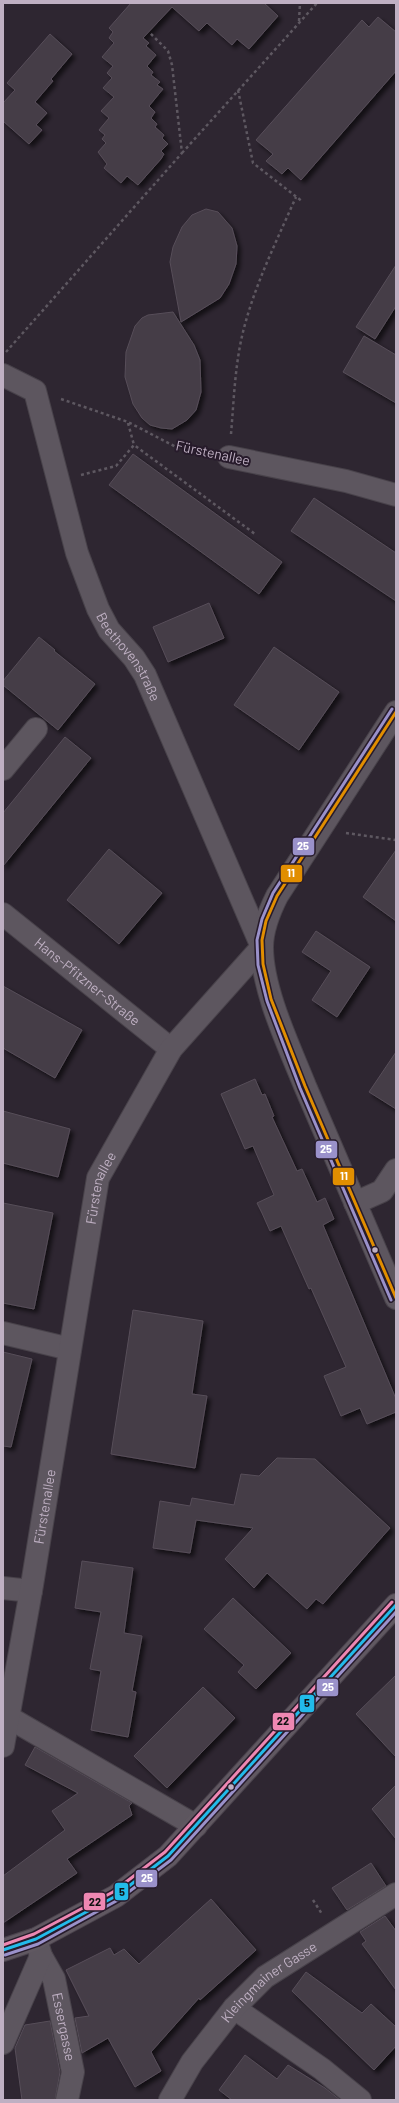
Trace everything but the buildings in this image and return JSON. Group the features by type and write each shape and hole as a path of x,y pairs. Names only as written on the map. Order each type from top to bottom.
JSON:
{"main road":[{"path":"3,1950 38,1947 116,1896 168,1856 396,1605"}],"street":[{"path":"3,375 36,391"},
{"name":"Beethovenstraße","path":"36,391 77,553 98,609 109,630 134,658 145,675 262,947"},
{"name":"Fürstenallee","path":"229,457 346,481 396,495"},
{"path":"396,712 277,896 269,911 264,927 262,947 269,987 285,1037 396,1298"},
{"path":"3,769 36,729"},
{"name":"Hans-Pfitzner-Straße","path":"3,914 171,1049"},
{"name":"Fürstenallee","path":"3,1746 31,1591 98,1178 171,1049 262,947"},
{"path":"355,1203 382,1191 396,1170"},
{"path":"3,1333 70,1349"},
{"path":"3,1588 31,1591"},
{"path":"8,1717 196,1826"},
{"name":"Kleingmainer Gasse","path":"170,2100 192,2062 234,2008 265,1978 396,1894"},
{"path":"3,2043 38,1947"},
{"name":"Essergasse","path":"38,1947 54,1979 73,2072 67,2100"},
{"path":"234,2008 322,2069 360,2100"}],"path":[{"path":"299,22 300,3"},
{"path":"3,356 238,90 317,3"},
{"path":"150,33 168,51 172,65 182,153"},
{"path":"238,90 254,163 303,202"},
{"path":"229,457 235,386 244,328 263,270 296,197"},
{"name":"Fürstenallee","path":"36,391 128,422 178,448 229,457"},
{"path":"128,422 134,445 255,534"},
{"path":"58,481 116,466 134,445"}],"transit line":[{"name":"25","path":"391,1300 300,1088 267,1001 258,965 257,940 262,919 273,893 392,709"},
{"name":"11","path":"396,712 277,896 266,921 262,940 263,964 271,999 305,1086 396,1298"},
{"name":"22","path":"3,1945 34,1934 113,1892 165,1852 392,1602"},
{"name":"5","path":"3,1950 36,1939 116,1896 168,1856 396,1605"},
{"name":"25","path":"5,1955 38,1944 118,1900 171,1860 396,1612"}]}
